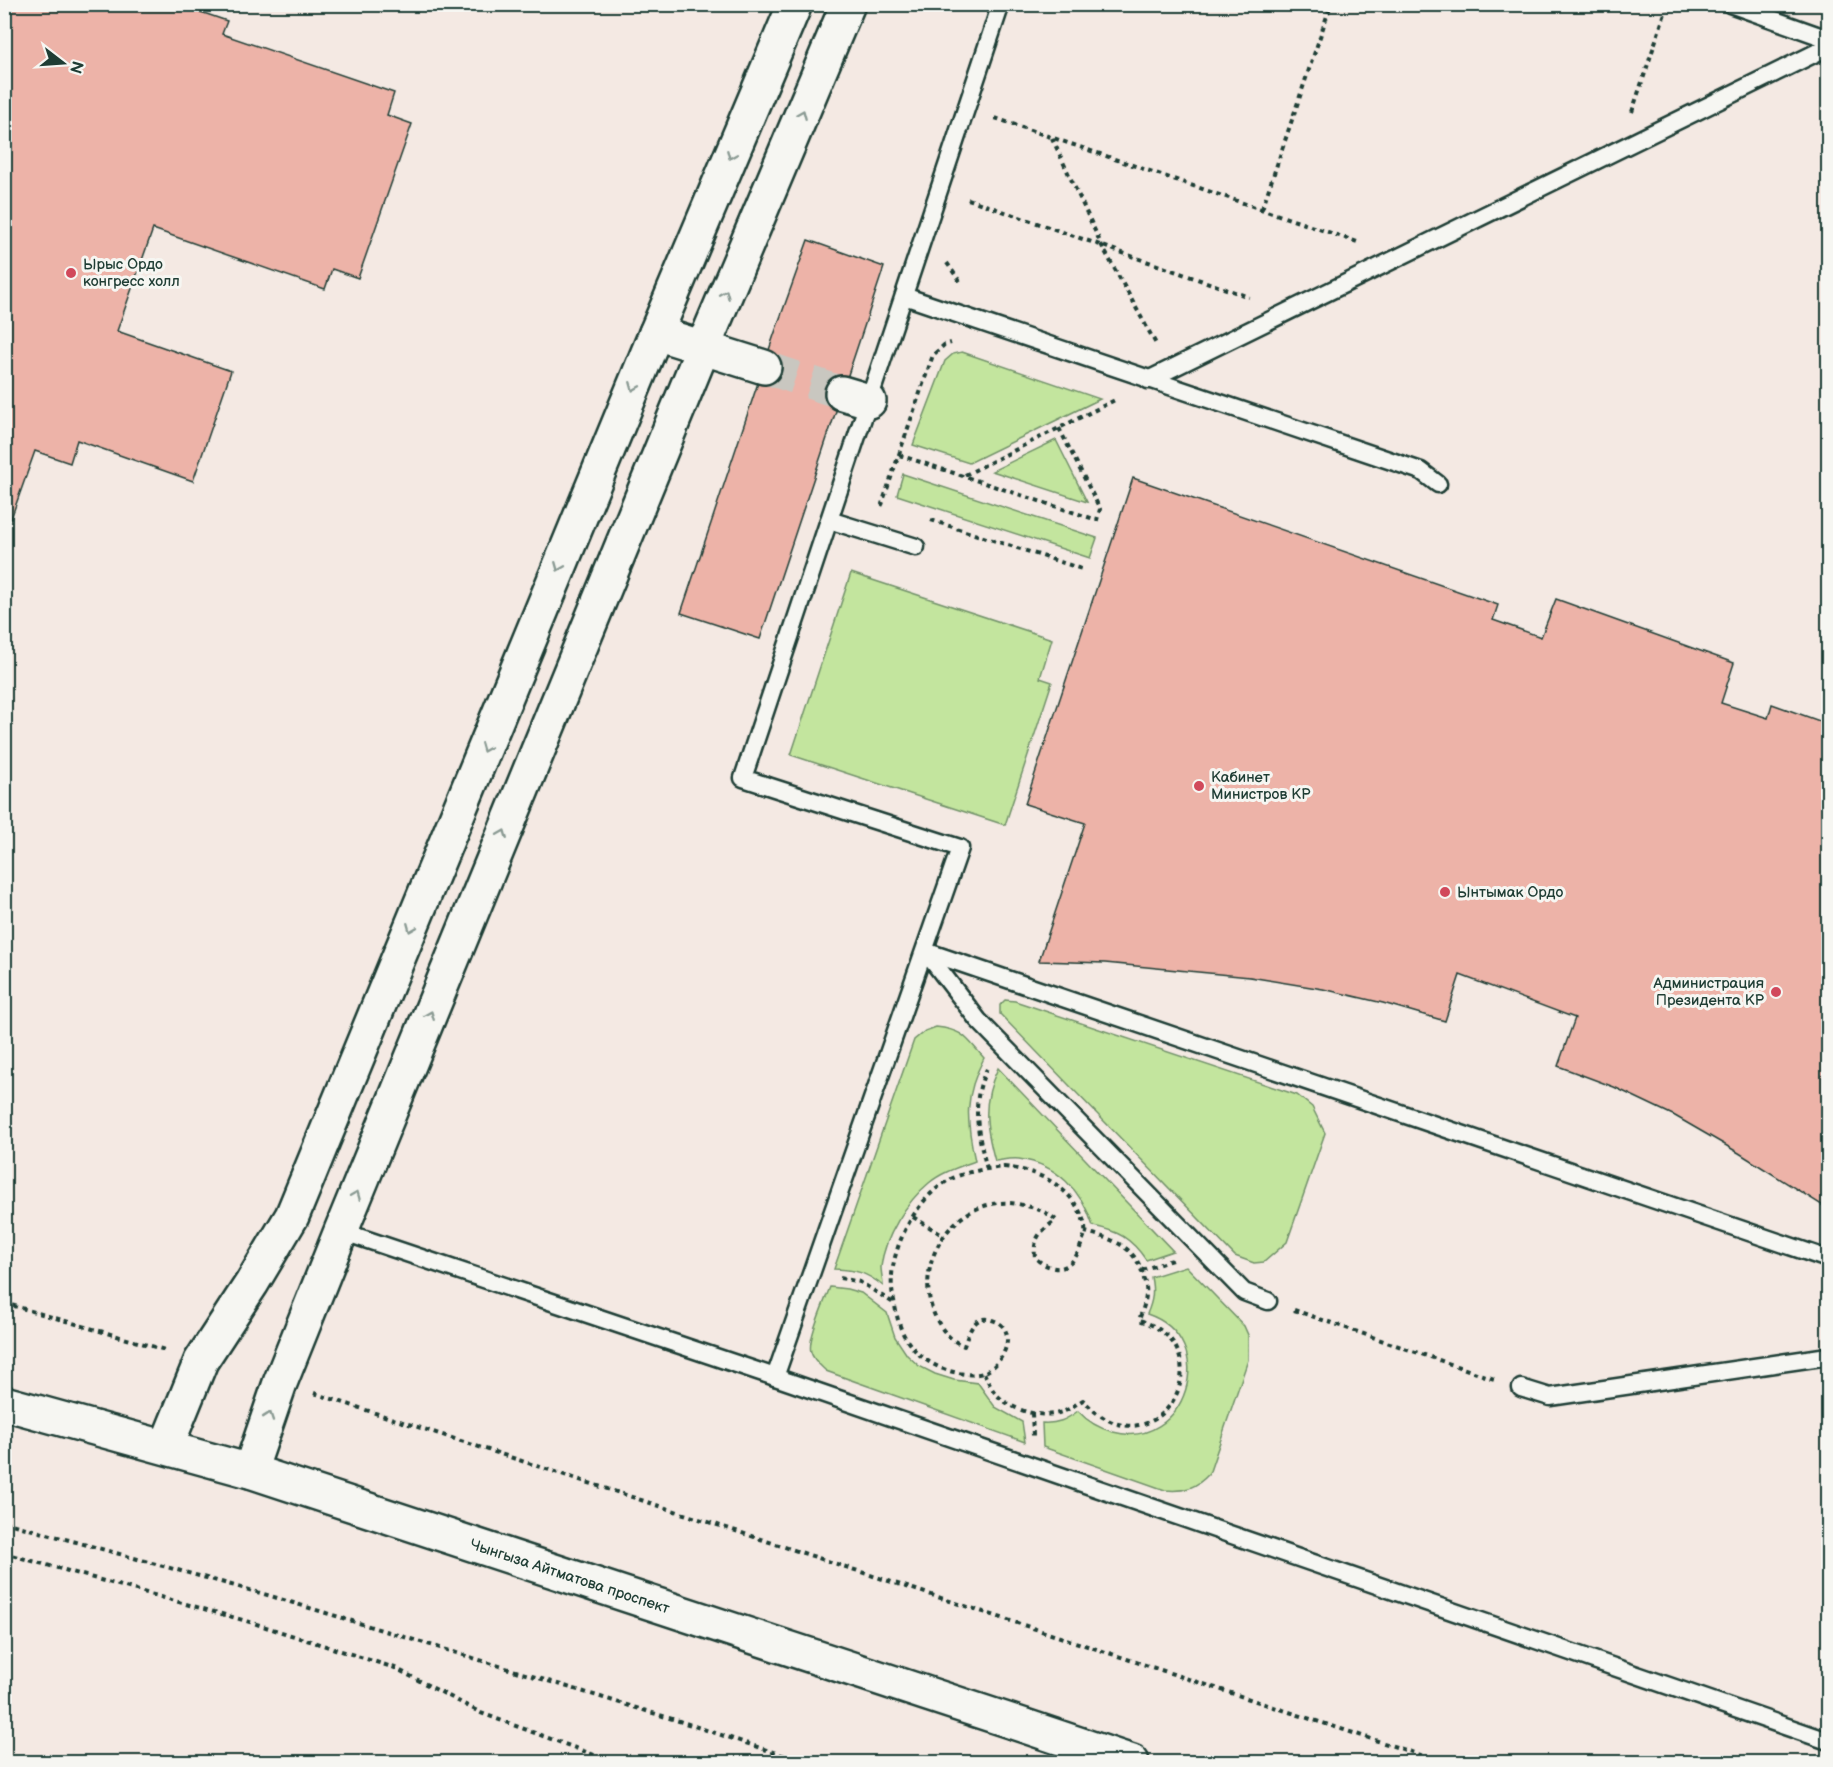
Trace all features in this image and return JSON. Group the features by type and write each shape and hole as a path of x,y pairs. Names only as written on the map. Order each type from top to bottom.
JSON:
{"street":[{"path":"166,1448 201,1361 252,1284 292,1216 656,333 795,4"},
{"path":"250,1471 279,1383 703,348 848,4"},
{"path":"656,333 764,367"},
{"path":"292,1216 341,1231"},
{"name":"Чынгыза Айтматова проспект","path":"4,1403 250,1471 1132,1762"}],"lane":[{"path":"775,1377 960,848 743,778 829,520 855,397 904,296 1001,4"},
{"path":"1730,4 1828,39"},
{"path":"1148,380 1828,46"},
{"path":"904,296 1421,471 1438,484"},
{"path":"829,520 916,547"},
{"path":"925,951 978,1020 1244,1293 1268,1301"},
{"path":"925,951 1828,1259"},
{"path":"341,1231 775,1377 1828,1741"},
{"path":"1521,1388 1550,1397 1828,1356"}],"path":[{"path":"1262,209 1331,4"},
{"path":"1631,114 1668,4"},
{"path":"996,118 1364,244"},
{"path":"1052,138 1102,246 1156,345"},
{"path":"968,200 1253,298"},
{"path":"946,264 962,285"},
{"path":"894,508 882,504 933,355 944,345 956,342"},
{"path":"964,476 1120,397 1148,380"},
{"path":"899,454 1097,520 1100,508 1059,428"},
{"path":"927,519 1085,570"},
{"path":"987,1168 978,1136 976,1113 978,1096 982,1079 990,1064 1004,1047"},
{"path":"987,1168 1021,1169 1053,1182 1077,1207 1084,1221 1085,1232 1075,1259 1067,1266 1056,1269 1045,1266 1035,1258 1034,1247 1037,1237 1056,1220 1037,1208 1002,1203 986,1205 956,1221 944,1236 930,1268 927,1286 930,1303 944,1332 954,1342 964,1346 969,1331 976,1321 986,1318 997,1321 1006,1331 1008,1340 1005,1352 997,1363 984,1373 967,1374 948,1371 931,1364 918,1354 907,1340 899,1324 892,1287 892,1273 896,1254 913,1216 923,1203 950,1180 987,1168"},
{"path":"913,1216 944,1236"},
{"path":"984,1373 999,1397 1013,1407 1048,1416 1064,1412 1083,1400 1093,1412 1107,1421 1126,1426 1144,1425 1160,1416 1173,1403 1180,1384 1182,1367 1177,1349 1169,1336 1154,1325 1139,1320 1147,1291 1142,1270 1134,1256 1124,1246 1108,1238 1085,1232"},
{"path":"810,1276 844,1278 860,1282 895,1305"},
{"path":"1268,1301 1521,1388"},
{"path":"4,1303 201,1361"},
{"path":"279,1383 1442,1762"},
{"path":"4,1522 264,1594 679,1721 803,1762"},
{"path":"4,1553 250,1622 395,1668 481,1713 613,1762"}],"green space":[{"path":"962,352 1100,399 969,463 913,445 945,361 953,354"},
{"path":"1056,440 1087,502 992,471"},
{"path":"903,474 1097,538 1090,558 897,495"},
{"path":"851,573 1052,639 1040,678 1052,682 1005,825 791,755"},
{"path":"1005,1000 1015,1001 1297,1095 1312,1107 1325,1133 1287,1242 1264,1262 1254,1263 1235,1256 1000,1014 1000,1005"},
{"path":"936,1027 953,1030 964,1036 984,1058 970,1096 970,1133 975,1161 934,1179 905,1210 892,1232 883,1256 881,1267 883,1286 860,1273 834,1269 914,1040 925,1031"},
{"path":"998,1068 1173,1251 1146,1260 1135,1246 1123,1237 1110,1230 1093,1226 1082,1201 1066,1181 1056,1173 1033,1162 1019,1159 995,1161 987,1125 987,1103"},
{"path":"1186,1266 1244,1326 1248,1335 1248,1360 1209,1474 1189,1488 1165,1490 1043,1447 1042,1423 1061,1421 1078,1411 1103,1429 1138,1434 1159,1426 1175,1410 1186,1390 1189,1368 1184,1346 1170,1327 1147,1314 1152,1296 1151,1277"},
{"path":"830,1287 861,1293 887,1313 895,1337 907,1355 919,1366 954,1380 978,1383 995,1407 1022,1422 1025,1442 826,1371 813,1358 810,1346"}],"building":[{"name":"Ырыс Ордо конгресс холл","path":"4,4 193,4 192,9 227,21 222,34 394,93 387,115 412,124 358,278 332,269 325,289 153,229 117,331 231,371 193,481 77,440 70,463 35,451 4,538"},
{"path":"808,240 884,267 760,639 681,613"},
{"name":"Ынтымак Ордо","path":"1133,478 1498,605 1493,620 1541,637 1556,599 1734,663 1721,703 1768,718 1772,704 1828,724 1828,1209 1675,1116 1614,1087 1558,1066 1575,1018 1460,975 1445,1021 1323,989 1250,977 1105,963 1039,961 1085,823 1025,804"}],"tunnel":[{"path":"764,367 842,393"}],"place":[{"name":"Ырыс Ордо конгресс холл","path":"71,273"},
{"name":"Кабинет Министров КР","path":"1199,786"},
{"name":"Ынтымак Ордо","path":"1445,892"},
{"name":"Администрация Президента КР","path":"1776,992"}]}
